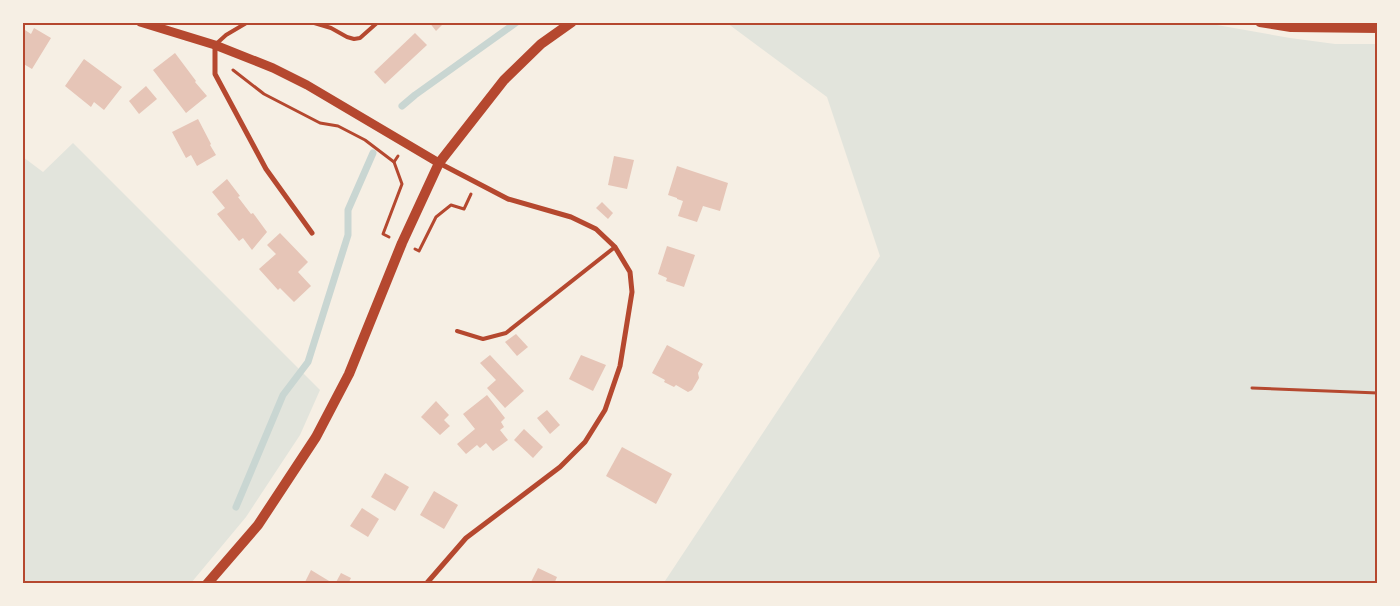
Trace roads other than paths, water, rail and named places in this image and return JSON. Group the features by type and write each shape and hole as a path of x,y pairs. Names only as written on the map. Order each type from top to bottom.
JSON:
{"main road":[{"path":"207,584 258,525 316,437 349,374 402,243 440,163 504,80 541,44 572,22"},
{"path":"1260,22 1291,27 1378,28"}],"street":[{"path":"140,22 215,45 273,68 307,85 440,163 508,199 572,217 596,229 615,247 630,272 632,292 620,366 605,410 585,442 560,467 466,538 426,584"},
{"path":"215,45 215,74 266,169 312,233"}],"lane":[{"path":"215,45 248,22"},
{"path":"311,22 354,39 360,38 378,22"},
{"path":"456,331 484,339 506,333 615,247"}],"waterway":[{"path":"402,106 517,22"},
{"path":"236,507 283,395 308,362 348,235 348,210 373,153"}]}
